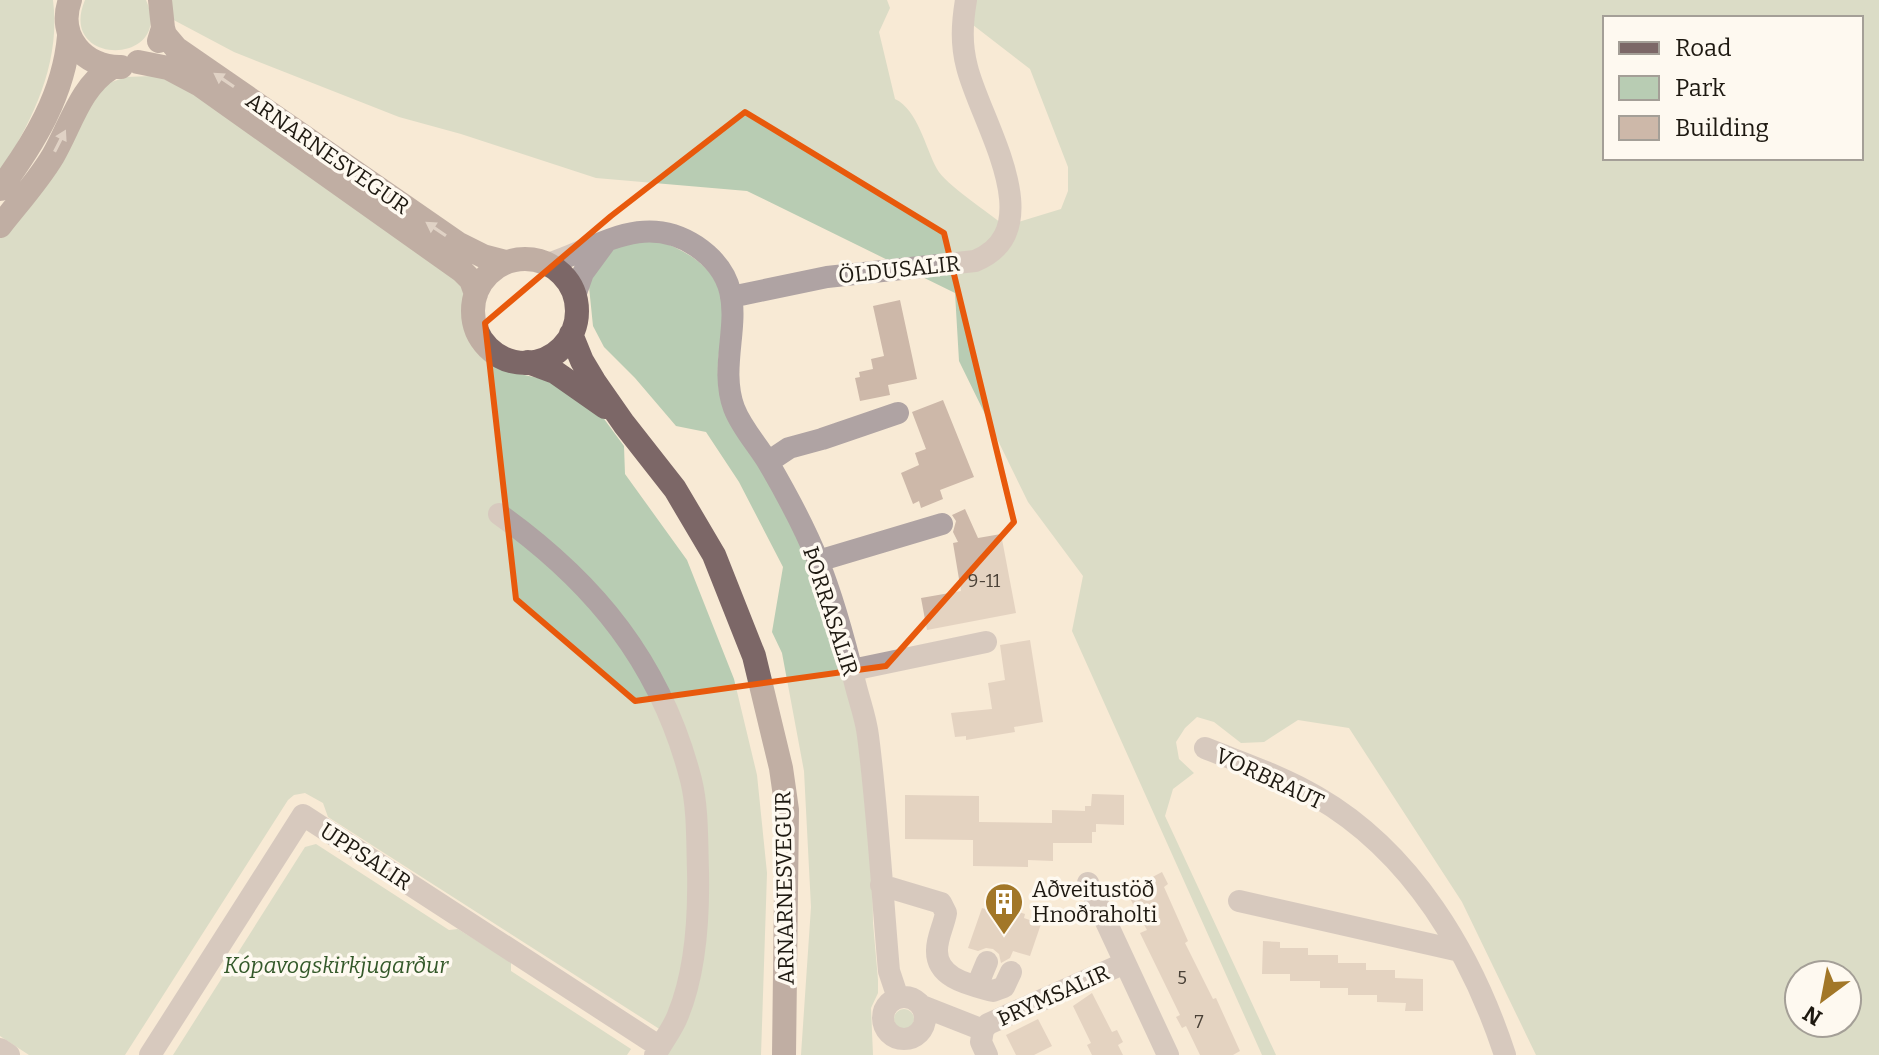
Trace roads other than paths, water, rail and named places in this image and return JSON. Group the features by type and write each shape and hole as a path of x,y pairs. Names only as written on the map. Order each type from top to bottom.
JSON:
{"main road":[{"path":"0,226 39,178 98,76 111,68 138,62 158,42 163,28 160,0"},
{"path":"0,189 47,115 59,88 67,58 68,1"},
{"name":"ARNARNESVEGUR","path":"163,28 176,48 433,227 483,256 506,262"},
{"path":"69,36 85,58 111,68"},
{"name":"ARNARNESVEGUR","path":"138,62 168,68 200,85 462,271 471,280 476,294"},
{"path":"520,259 548,264 564,276 575,296 576,322 571,334 554,354 528,362 514,361 489,348 474,322 476,294 493,269 506,262 520,259"},
{"name":"ARNARNESVEGUR","path":"571,334 582,361 624,424 675,489 714,555 754,656 766,700 787,810 784,1055"},
{"name":"ARNARNESVEGUR","path":"528,362 555,372 610,410 624,424"}],"street":[{"name":"ÖLDUSALIR","path":"731,297 827,277 975,261 991,255 1003,241 1011,216 1009,186 968,70 961,26 966,0"},
{"name":"ÞORRASALIR","path":"548,264 611,237 648,230 694,245 720,271 731,297 734,327 728,376 734,406 768,462 818,561 868,732 889,971 898,998"},
{"path":"575,296 592,257 611,237"},
{"path":"768,462 789,448 825,445 898,413"},
{"path":"499,514 543,546 588,588 618,625 648,672 691,782 699,901 692,966 678,1016 657,1051"},
{"path":"818,561 942,524"},
{"path":"852,670 986,642"},
{"name":"VORBRAUT","path":"1205,748 1276,776 1319,798 1382,845 1416,881 1460,951 1479,986 1505,1055"},
{"name":"UPPSALIR","path":"150,1055 303,815 657,1051"},
{"name":"ÞRYMSALIR","path":"1088,883 1168,1055"},
{"path":"881,885 941,903 946,913 937,950 941,966 952,978 998,991 1004,987 1011,972"},
{"path":"1239,901 1460,951"},
{"path":"977,986 987,962"},
{"name":"ÞRYMSALIR","path":"984,1042 988,1024 1125,963"},
{"path":"923,1016 920,1033 891,1046 883,1019 887,1006 898,998 911,998 923,1016 949,1031 984,1042"},
{"path":"0,1049 9,1055"}],"place":[{"name":"Aðveitustöð Hnoðraholti","path":"1004,936"}],"park label":[{"name":"Kópavogskirkjugarður","path":"336,965"}]}
